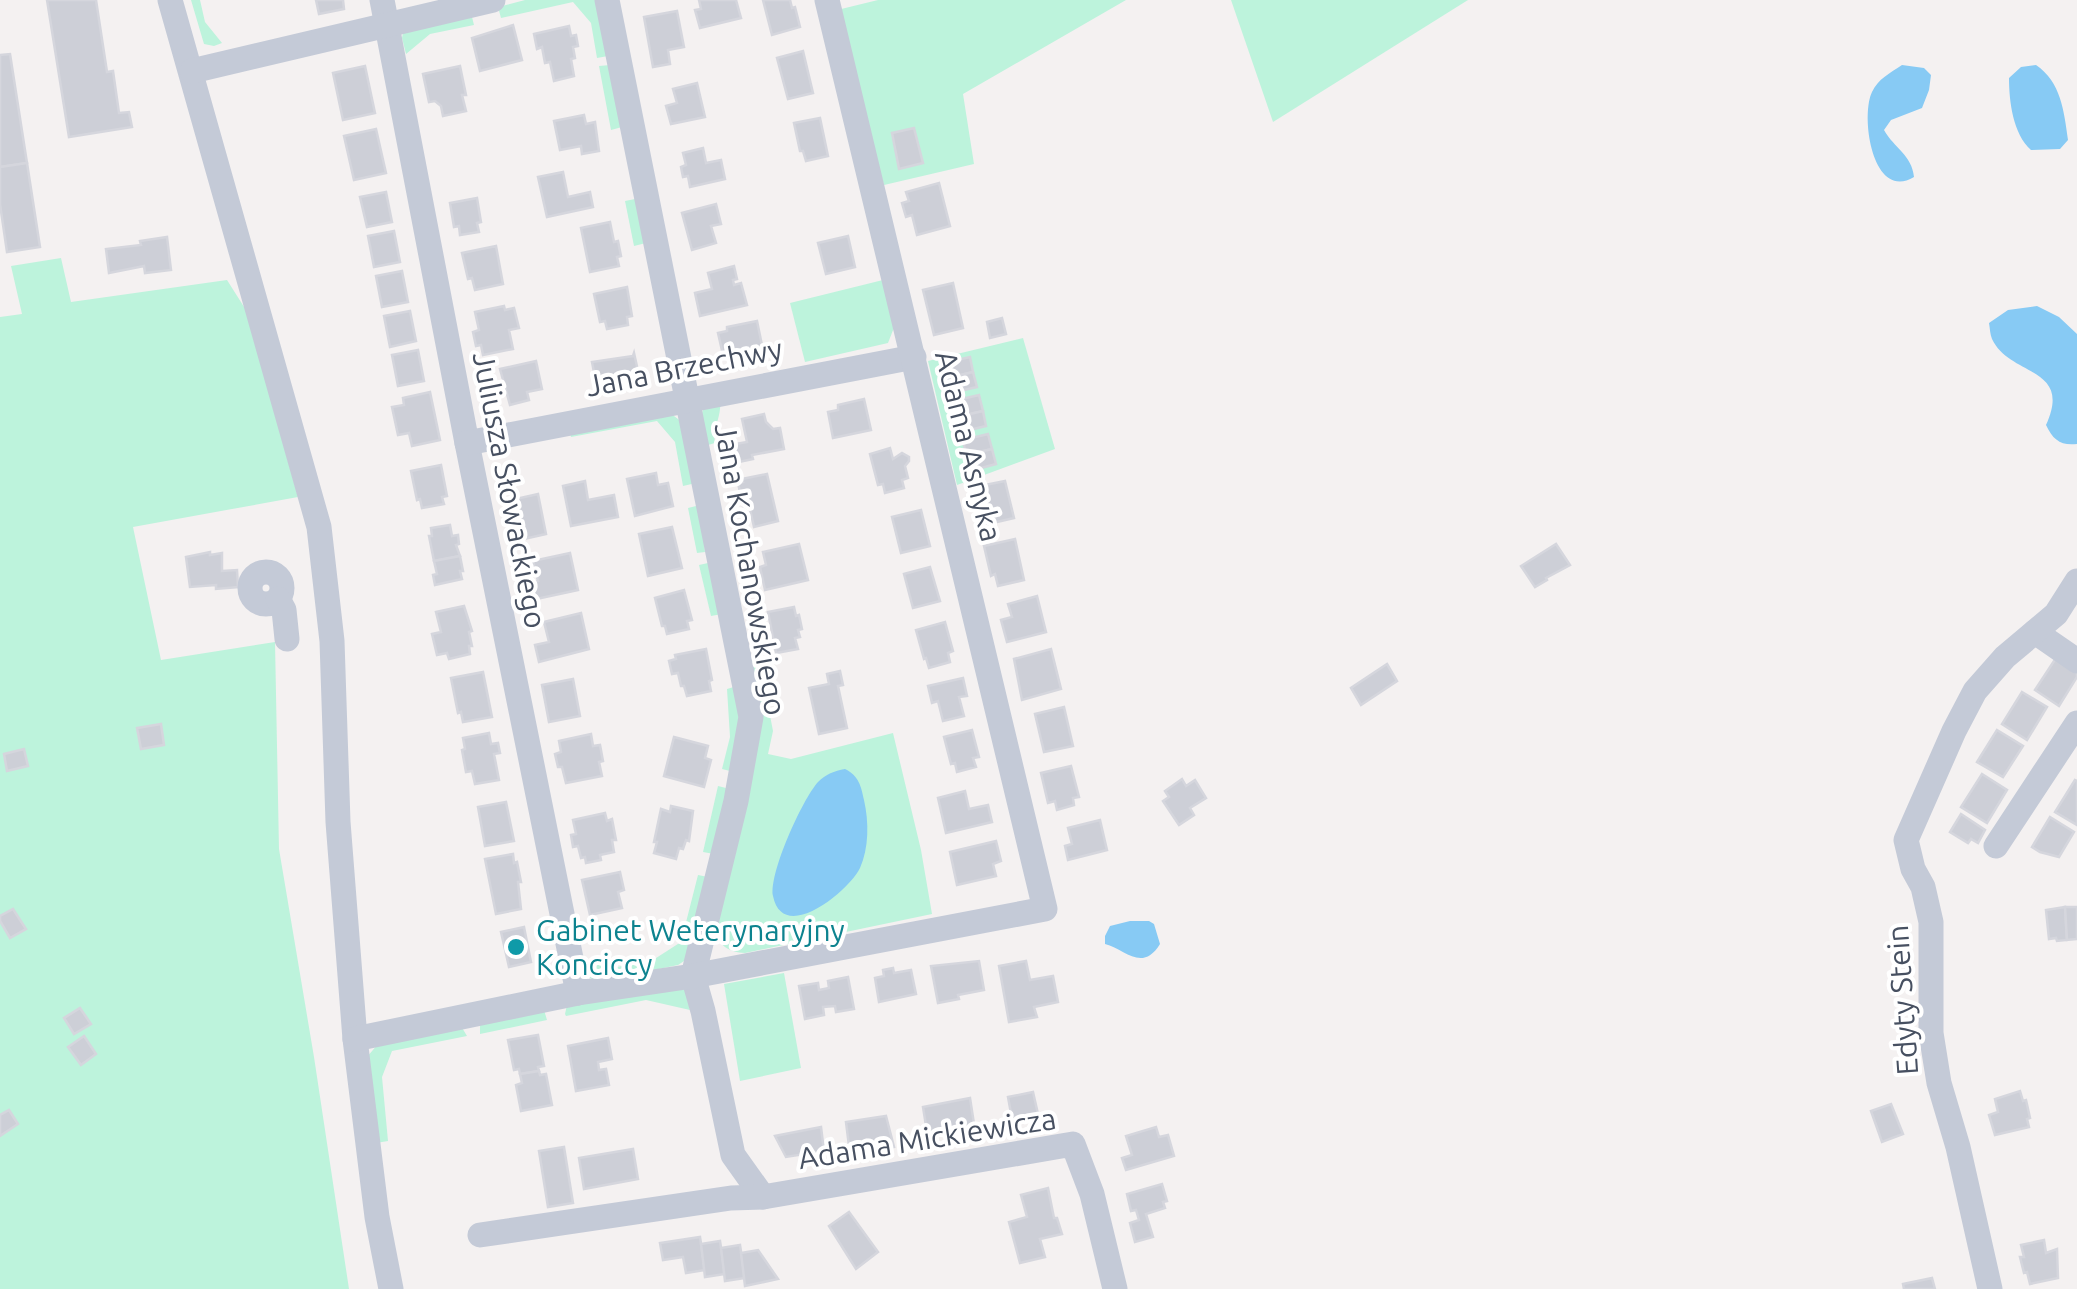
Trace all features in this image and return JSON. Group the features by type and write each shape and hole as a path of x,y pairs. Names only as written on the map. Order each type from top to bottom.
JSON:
{"street":[{"path":"170,0 319,527 332,641 338,804 355,1039 390,1289"},
{"path":"192,71 384,13 493,0"},
{"name":"Jana Kochanowskiego","path":"607,0 750,716 736,801 693,976 733,1155 763,1198"},
{"name":"Adama Asnyka","path":"693,976 1046,908 827,0"},
{"name":"Juliusza Słowackiego","path":"384,13 578,993"},
{"name":"Jana Brzechwy","path":"467,443 914,357"},
{"name":"Edyty Stein","path":"1990,1289 1958,1147 1939,1083 1931,1033 1931,922 1906,840 1976,691 2005,658 2056,614 2077,581"},
{"path":"278,599 284,610 287,639"},
{"path":"2035,632 2077,661"},
{"path":"1996,846 2077,723"},
{"path":"355,1039 578,993 693,976"},
{"name":"Adama Mickiewicza","path":"763,1198 1073,1144 1092,1194 1116,1289"},
{"path":"480,1235 732,1198 763,1198"}],"green space":[{"path":"191,0 200,0 205,22 222,43 204,44"},
{"path":"525,0 596,0 608,56 597,58 591,23 573,2 501,18 498,7"},
{"path":"878,0 1126,0 963,94 974,164 884,185 833,11"},
{"path":"1231,0 1468,0 1273,122"},
{"path":"471,13 474,25 430,34 406,54 403,33"},
{"path":"610,65 622,127 611,130 599,66"},
{"path":"635,199 646,243 634,246 625,201"},
{"path":"61,258 71,302 227,280 246,310 298,497 133,527 161,660 275,642 279,849 349,1289 0,1289 0,317 22,314 11,266"},
{"path":"883,280 895,325 888,343 805,362 790,303"},
{"path":"1023,338 1055,449 957,485 928,361"},
{"path":"720,401 715,443 708,445 703,409"},
{"path":"670,413 682,422 696,483 683,486 675,442 657,421 571,437 569,430"},
{"path":"700,505 705,552 697,553 688,508"},
{"path":"708,563 722,614 711,616 699,565"},
{"path":"759,658 773,731 768,754 791,759 893,733 932,914 745,953 729,950 719,940 714,930 749,661"},
{"path":"737,686 741,723 734,772 722,769 730,737 727,689"},
{"path":"718,786 730,789 714,854 703,852"},
{"path":"698,875 708,877 687,959 678,965 601,981 583,974 583,954 584,960 612,968 653,960 681,942"},
{"path":"784,973 801,1068 740,1081 724,984"},
{"path":"685,989 690,1010 646,1000 565,1014 567,1005"},
{"path":"544,1010 547,1020 480,1034 480,1022"},
{"path":"461,1026 467,1036 392,1051 382,1077 388,1141 376,1143 367,1057 378,1044"}],"water":[{"path":"1902,65 1924,68 1931,75 1922,108 1891,120 1884,130 1913,169 1914,177 1900,182 1888,178 1880,168 1873,153 1868,119 1875,87"},
{"path":"2036,65 2051,80 2060,98 2068,140 2060,149 2031,150 2013,117 2009,78 2021,67"},
{"path":"2037,306 2059,317 2077,334 2077,444 2058,441 2046,425 2052,406 2046,382 2001,351 1991,337 1989,323 2008,310"},
{"path":"845,769 860,786 867,817 860,868 830,900 802,915 789,916 779,910 773,896 781,855 811,791 830,773"},
{"path":"1130,921 1154,924 1160,944 1147,957 1133,957 1105,944 1110,926"}],"building":[{"path":"47,0 96,0 107,72 113,71 119,113 129,112 132,127 69,137"},
{"path":"316,0 343,0 344,9 319,14"},
{"path":"699,0 736,0 741,18 700,28 695,10 701,9"},
{"path":"763,0 790,0 800,27 772,35"},
{"path":"677,11 684,47 668,50 670,64 653,67 644,17"},
{"path":"513,25 522,60 480,71 472,38"},
{"path":"569,26 578,46 573,47 575,58 571,59 574,76 554,81 550,62 545,63 542,47 537,49 534,34"},
{"path":"803,51 813,93 788,99 777,58"},
{"path":"10,54 27,163 0,167 0,55"},
{"path":"365,66 375,113 343,120 333,73"},
{"path":"460,66 466,111 443,116 441,106 429,102 423,74"},
{"path":"697,83 705,117 671,124 666,106 677,103 673,89"},
{"path":"584,115 586,124 595,122 599,151 582,154 581,146 560,150 554,121"},
{"path":"820,118 828,156 806,161 794,123"},
{"path":"914,128 923,163 899,169 892,133"},
{"path":"376,129 386,173 354,180 344,136"},
{"path":"703,148 706,163 721,160 725,179 690,187 688,176 683,177 683,153"},
{"path":"27,163 40,247 7,252 0,204 0,167"},
{"path":"563,172 568,197 590,192 593,207 547,217 538,177"},
{"path":"939,183 950,226 917,235 912,215 906,217 902,203 909,201 906,192"},
{"path":"386,192 392,222 367,227 360,197"},
{"path":"477,198 479,232 460,235 459,226 454,227 450,203"},
{"path":"716,204 721,224 711,226 716,243 692,250 682,213"},
{"path":"610,222 614,242 618,241 619,266 590,272 581,228"},
{"path":"394,231 400,262 374,267 368,236"},
{"path":"848,236 855,267 826,274 818,243"},
{"path":"167,237 171,270 145,273 144,266 109,273 106,249"},
{"path":"496,246 503,284 475,290 462,253"},
{"path":"734,266 734,285 741,283 747,305 700,316 695,293 712,289 708,273"},
{"path":"402,271 408,302 382,307 376,276"},
{"path":"953,283 963,328 934,335 923,290"},
{"path":"627,287 632,316 627,317 628,325 607,329 605,321 600,322 594,294"},
{"path":"504,306 505,310 514,308 519,328 509,330 513,349 483,355 473,332 479,330 475,312"},
{"path":"410,311 416,341 390,347 384,316"},
{"path":"1002,318 1006,334 990,338 987,322"},
{"path":"757,321 763,350 758,355 736,359 731,353 723,355 718,333 727,331 727,327"},
{"path":"418,350 424,381 398,386 392,355"},
{"path":"634,353 640,380 628,379 597,388 592,362"},
{"path":"970,357 973,372 948,378 944,363"},
{"path":"536,361 542,389 527,392 529,400 510,405 500,369"},
{"path":"973,372 977,387 951,393 948,378"},
{"path":"430,392 440,440 412,446 409,433 398,435 392,407 404,405 403,398"},
{"path":"979,395 983,411 957,417 953,401"},
{"path":"864,399 871,430 833,438 828,412 838,410 838,405"},
{"path":"983,411 986,426 961,432 957,417"},
{"path":"764,414 773,429 780,428 784,449 734,463 730,445 747,442 742,419"},
{"path":"988,434 992,449 966,455 963,440"},
{"path":"890,448 893,459 902,453 909,457 905,466 908,478 902,480 904,488 885,493 883,484 878,485 870,454"},
{"path":"992,449 996,464 970,471 966,455"},
{"path":"441,465 447,496 442,497 444,504 422,508 411,471"},
{"path":"656,473 658,485 668,483 673,506 635,516 627,479"},
{"path":"767,474 778,521 754,527 749,505 743,506 738,483"},
{"path":"585,481 588,500 614,495 618,517 571,526 563,486"},
{"path":"1005,481 1014,518 984,525 975,487"},
{"path":"538,494 546,534 515,541 507,501"},
{"path":"921,510 930,546 901,553 892,517"},
{"path":"450,525 452,536 458,535 460,556 434,561 431,528"},
{"path":"672,527 682,568 648,576 639,534"},
{"path":"1015,539 1024,580 998,586 995,574 991,576 984,546"},
{"path":"799,544 808,580 765,590 760,567 766,565 763,552"},
{"path":"1556,544 1570,565 1535,587 1521,566"},
{"path":"222,553 222,571 237,570 238,587 190,587 186,557"},
{"path":"570,553 578,590 527,601 523,584 538,581 533,561"},
{"path":"460,556 462,579 435,585 434,561"},
{"path":"930,567 940,601 913,608 904,574"},
{"path":"684,590 692,620 687,621 689,629 667,634 655,598"},
{"path":"1037,596 1046,632 1007,642 1001,620 1012,617 1008,604"},
{"path":"464,606 472,631 470,654 449,659 447,653 437,655 432,634 441,632 436,612"},
{"path":"794,607 802,629 798,630 800,637 795,638 798,649 776,653 768,612"},
{"path":"581,613 589,649 539,662 535,645 549,642 544,622"},
{"path":"945,622 953,651 948,653 950,662 929,668 916,630"},
{"path":"706,649 711,691 687,696 678,673 672,674 669,661 676,659 675,655"},
{"path":"1051,649 1061,689 1022,700 1014,659"},
{"path":"2056,658 2077,672 2059,706 2035,690"},
{"path":"1387,664 1397,681 1361,705 1351,688"},
{"path":"840,671 843,685 838,686 847,728 819,734 809,688 829,684 827,674"},
{"path":"483,672 492,717 463,722 451,678"},
{"path":"963,678 967,696 959,697 964,716 943,721 938,701 932,703 928,686"},
{"path":"573,679 580,716 549,722 542,685"},
{"path":"2022,692 2047,707 2027,740 2002,724"},
{"path":"1064,707 1073,746 1044,752 1035,714"},
{"path":"161,724 164,745 141,749 137,728"},
{"path":"972,730 979,757 973,758 976,767 957,772 944,737"},
{"path":"1997,730 2023,746 2003,777 1977,762"},
{"path":"489,733 491,744 498,743 500,753 494,754 499,780 475,784 472,771 466,772 463,738"},
{"path":"591,734 593,746 600,745 602,776 566,783 555,754 561,752 559,741"},
{"path":"674,737 708,746 705,758 711,760 704,787 664,776"},
{"path":"24,749 28,766 7,771 4,754"},
{"path":"1071,766 1079,797 1073,798 1074,805 1057,810 1055,801 1048,803 1041,773"},
{"path":"1982,774 2007,790 1987,823 1961,807"},
{"path":"1182,779 1186,786 1195,780 1206,798 1190,808 1194,815 1179,825 1163,801 1169,797 1165,791"},
{"path":"2077,781 2077,825 2055,812"},
{"path":"965,791 969,809 988,805 992,822 946,833 938,798"},
{"path":"506,802 514,841 485,846 478,807"},
{"path":"671,806 693,811 689,841 683,849 679,848 676,859 654,853 661,809 670,812"},
{"path":"605,813 607,821 612,819 614,852 586,863 578,846 573,847 573,820"},
{"path":"1961,814 1985,830 1978,843 1971,839 1968,843 1950,832"},
{"path":"2050,817 2074,832 2059,857 2032,847"},
{"path":"1100,820 1107,850 1068,860 1065,846 1072,844 1068,828"},
{"path":"996,841 1001,861 993,864 996,876 957,885 950,852"},
{"path":"513,854 521,882 521,909 496,914 485,859"},
{"path":"620,872 624,890 618,892 622,908 590,915 582,880"},
{"path":"2065,907 2067,940 2049,939 2046,910"},
{"path":"2065,907 2077,907 2077,939 2067,940"},
{"path":"13,909 26,929 10,938 0,916"},
{"name":"Gabinet Weterynaryjny Konciccy","path":"524,927 531,962 509,967 501,932"},
{"path":"979,961 984,990 938,1003 931,966"},
{"path":"1026,961 1030,980 1053,976 1058,1002 1034,1007 1037,1017 1009,1022 999,966"},
{"path":"893,968 894,973 911,970 916,994 879,1002 875,978 884,976 883,970"},
{"path":"848,977 854,1009 836,1012 835,1006 823,1007 824,1015 805,1019 799,986 818,983 819,990 829,988 828,981"},
{"path":"80,1008 91,1024 74,1034 64,1018"},
{"path":"538,1035 544,1066 538,1067 539,1071 520,1074 519,1069 514,1070 508,1040"},
{"path":"84,1036 96,1054 81,1065 68,1047"},
{"path":"608,1038 612,1059 598,1062 599,1070 606,1069 609,1085 576,1091 568,1046"},
{"path":"539,1071 540,1075 546,1074 552,1105 521,1111 516,1085 522,1083 520,1074"},
{"path":"2020,1091 2023,1101 2026,1100 2029,1127 1995,1135 1989,1115 1998,1112 1995,1099"},
{"path":"1033,1092 1038,1114 1012,1119 1008,1097"},
{"path":"970,1098 974,1124 927,1132 923,1107"},
{"path":"1891,1104 1903,1134 1882,1142 1871,1111"},
{"path":"9,1110 18,1124 0,1136 0,1115"},
{"path":"886,1116 894,1147 850,1154 846,1122"},
{"path":"821,1127 824,1151 786,1157 775,1136"},
{"path":"1156,1127 1159,1137 1168,1135 1174,1156 1126,1170 1122,1158 1132,1155 1126,1136"},
{"path":"564,1147 573,1203 548,1207 539,1151"},
{"path":"633,1149 638,1179 584,1189 579,1158"},
{"path":"1162,1184 1165,1208 1146,1214 1153,1237 1135,1242 1130,1223 1139,1220 1136,1210 1131,1211 1127,1194"},
{"path":"1048,1188 1062,1234 1040,1239 1045,1257 1020,1263 1009,1222 1027,1217 1021,1195"},
{"path":"849,1212 878,1252 856,1269 829,1226"},
{"path":"700,1237 705,1270 686,1273 683,1257 663,1260 660,1243"},
{"path":"2044,1240 2046,1253 2057,1249 2058,1278 2030,1284 2020,1257 2024,1257 2021,1245"},
{"path":"720,1241 725,1274 705,1277 701,1244"},
{"path":"740,1245 745,1278 725,1281 721,1248"},
{"path":"758,1250 778,1279 745,1286 741,1253"},
{"path":"1932,1278 1935,1289 1904,1289 1903,1284"}],"place":[{"name":"Gabinet Weterynaryjny Konciccy","path":"516,947"}]}
